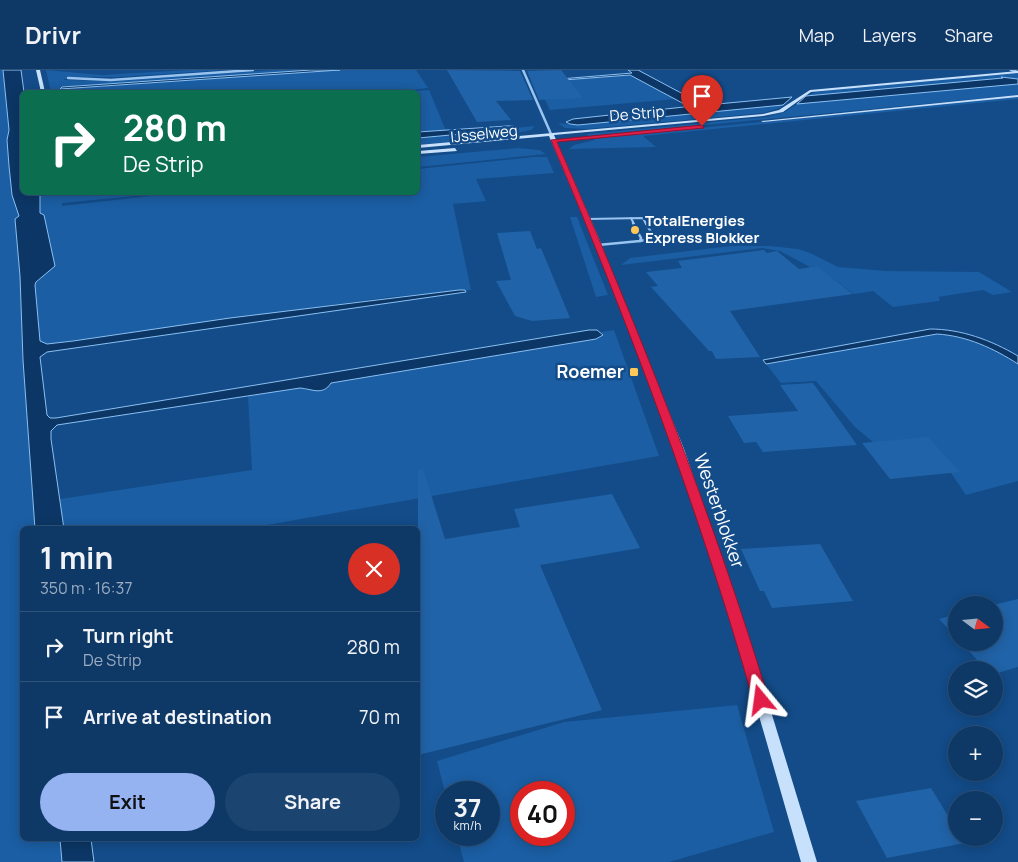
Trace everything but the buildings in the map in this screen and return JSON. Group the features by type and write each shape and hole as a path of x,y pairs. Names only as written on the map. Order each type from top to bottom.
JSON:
{"street":[{"path":"38,70 43,90"},
{"path":"68,78 110,80 253,70"},
{"name":"Westerblokker","path":"523,70 598,245 678,448 731,601 809,862"},
{"path":"1011,70 1018,72"},
{"name":"De Strip","path":"552,137 763,115 781,111 790,106 801,95 810,91 830,88 1018,72"},
{"name":"De Strip","path":"552,137 1018,96"},
{"name":"IJsselweg","path":"420,146 552,137"},
{"name":"IJsselweg","path":"420,153 552,137"}],"lane":[{"path":"631,218 641,238 640,241"},
{"path":"587,219 644,219 654,237 653,240 598,245"}],"shaded area":[{"path":"0,70 3,70 9,130 7,140 12,195 19,216 15,220 35,526 20,526 20,841 60,841 62,862 0,862"},
{"path":"3,70 21,70 24,90 20,90 20,195 40,195 40,213 44,215 55,266 35,285 40,341 47,344 230,318 459,290 465,290 466,292 47,352 40,357 47,415 50,418 589,330 597,330 603,335 596,339 331,383 321,391 300,388 57,425 51,431 51,439 64,526 35,526 15,219 19,216 12,195 7,140 9,130"},
{"path":"46,70 102,75 226,70 117,77 72,77 63,80 114,81 273,70 311,70 62,87 61,89 340,70 416,70 428,88 411,90 51,90"},
{"path":"311,70 340,70 60,89 62,87"},
{"path":"628,70 638,70 707,105 792,97 783,105 578,125 566,122 573,119 684,107 686,105 630,75 548,80 632,73"},
{"path":"629,74 676,99 550,110 536,81"},
{"path":"1018,74 1018,79 1003,77 1005,78 806,96 816,92 851,87"},
{"path":"1001,77 1018,79 1018,84 797,104 806,96 1003,78"},
{"path":"1018,84 1018,95 588,136 587,134 767,117 785,112 797,104"},
{"path":"429,90 446,131 420,132 420,91"},
{"path":"1018,97 1018,99 643,136 656,147 569,149 574,145 594,139 616,136"},
{"path":"783,105 780,108 763,113 586,129 565,128 558,123 578,125"},
{"path":"507,126 514,126 516,129 420,138 420,132"},
{"path":"535,126 531,130 512,135 420,145 420,138"},
{"path":"518,148 539,150 546,154 420,167 420,157"},
{"path":"547,157 554,173 476,179 486,201 453,204 471,290 390,297 47,344 40,341 35,285 42,277 40,195 145,195 62,203 62,206 159,195 420,195 420,169"},
{"path":"570,217 577,217 608,295 596,297"},
{"path":"731,246 770,246 798,249 838,267 886,271 979,272 1012,292 993,295 983,290 938,297 939,301 893,307 873,291 854,294 816,266 810,267 780,251 762,248 621,265 630,258"},
{"path":"930,329 964,333 986,340 1018,356 1018,364 999,353 969,340 937,334 766,364 763,360"},
{"path":"614,330 659,456 261,526 64,526 60,499 252,470 248,396 300,388 320,391 331,383 596,339 603,335 601,332"},
{"path":"937,334 969,340 999,353 1018,364 1018,481 966,495 930,442 873,442 855,427 816,381 781,383 766,364"},
{"path":"737,705 774,832 669,862 464,862 460,846 500,846 500,781 442,781 437,761 564,722"},
{"path":"60,841 91,841 94,862 62,862"}],"place":[{"name":"TotalEnergies Express Blokker","path":"635,230"},
{"name":"Roemer","path":"634,372"}],"route":[{"path":"702,126 553,140 595,236 678,448 734,610 761,700"}]}
